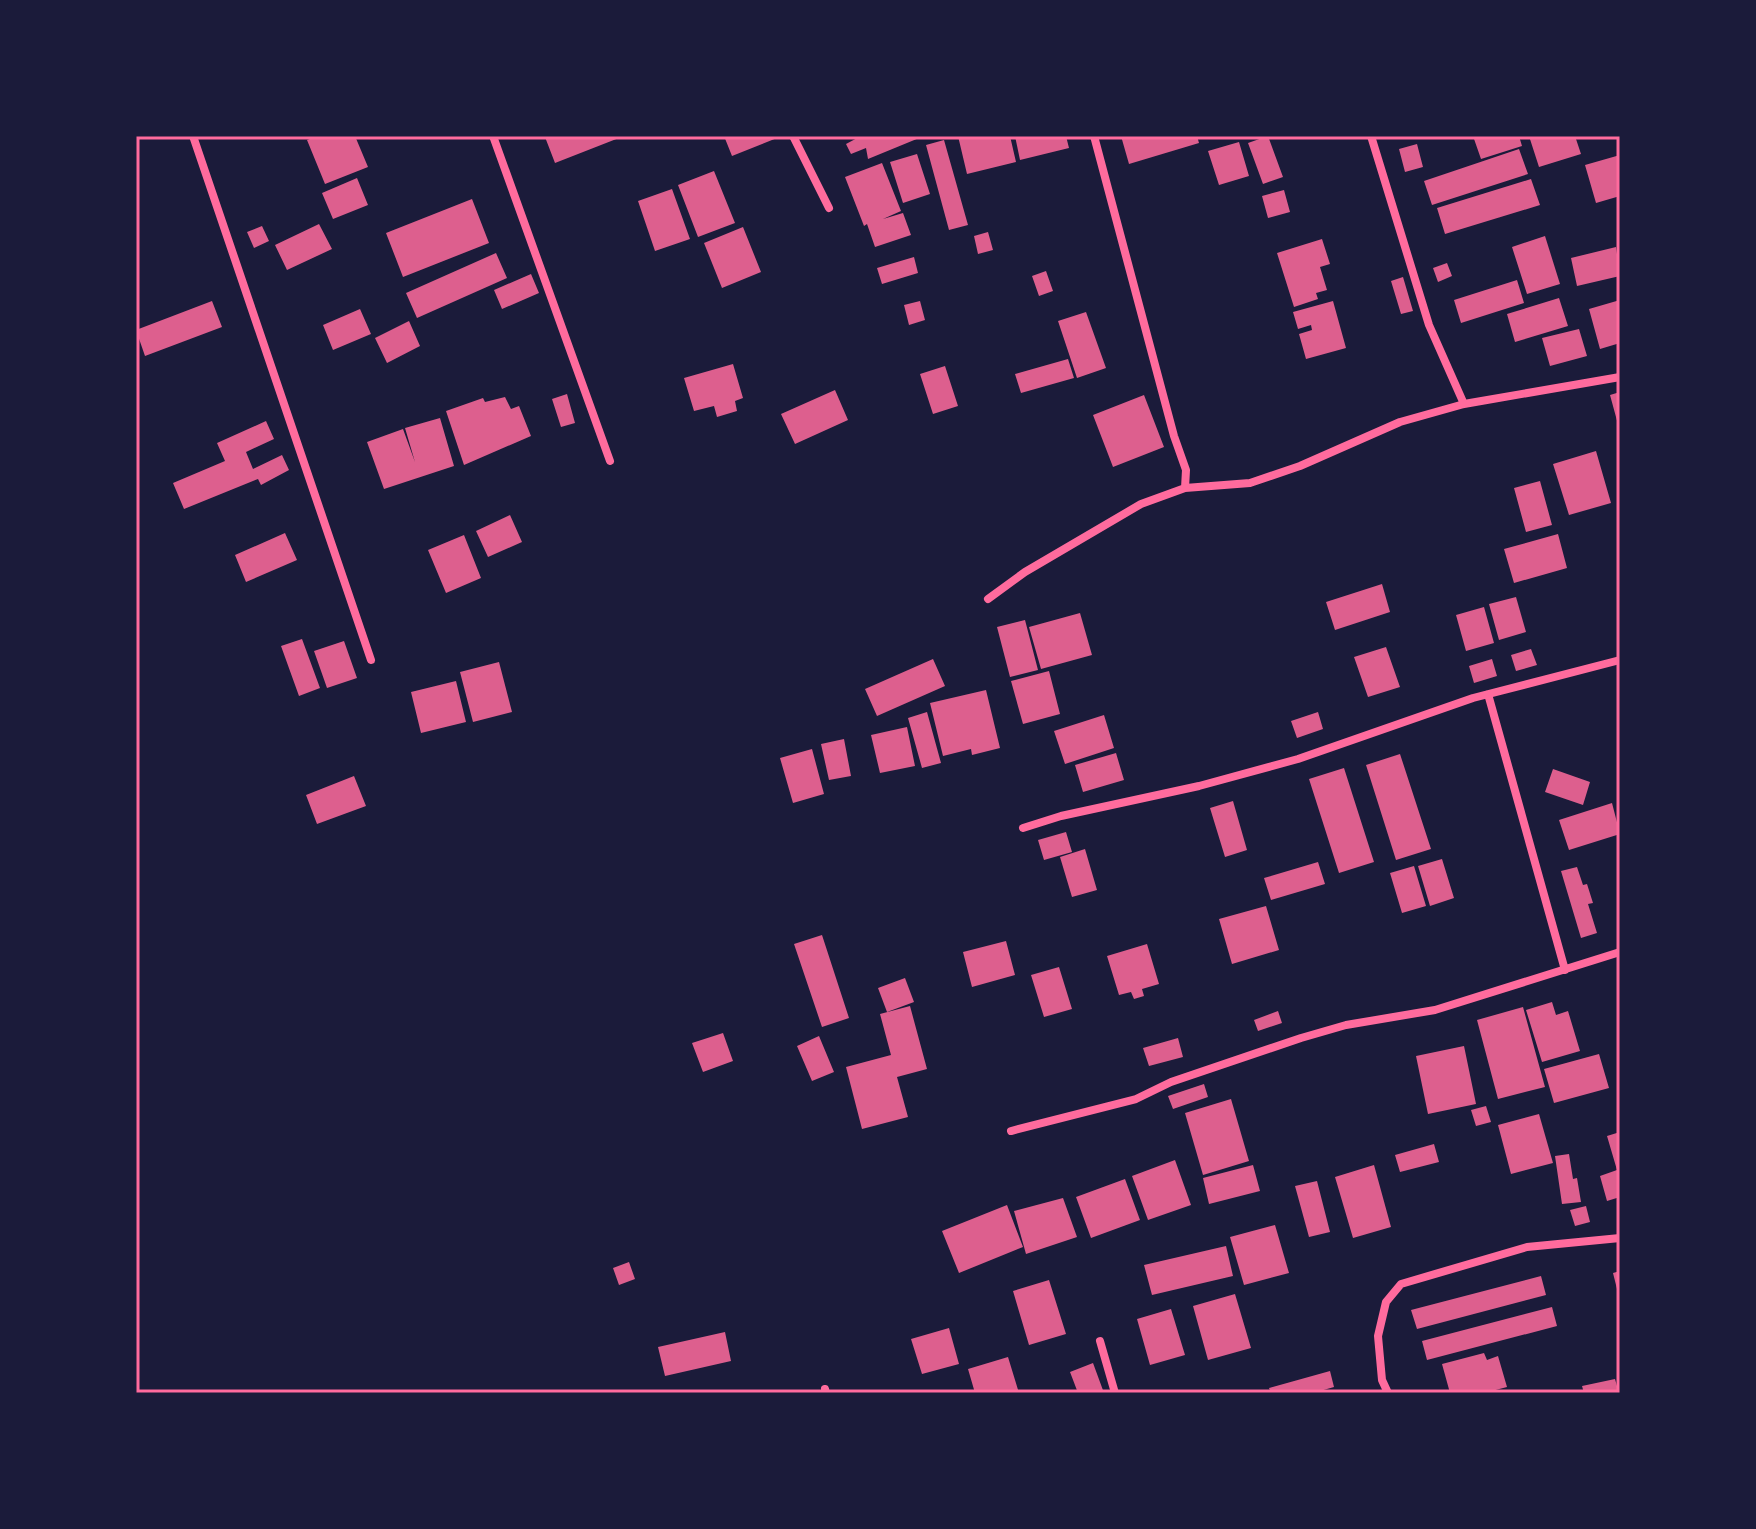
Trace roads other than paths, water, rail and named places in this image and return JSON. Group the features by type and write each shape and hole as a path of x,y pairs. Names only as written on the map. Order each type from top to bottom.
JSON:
{"street":[{"path":"193,136 371,660"},
{"path":"493,136 610,461"},
{"path":"793,136 829,208"},
{"path":"1094,136 1174,436 1186,470 1185,488"},
{"path":"1371,136 1429,325 1464,404"},
{"path":"988,599 1025,572 1141,504 1185,488 1250,483 1300,466 1400,422 1464,404 1620,377"},
{"path":"1023,828 1298,759 1488,694 1620,660"},
{"path":"1488,694 1565,970"},
{"path":"1011,1131 1136,1099 1171,1082 1301,1038 1359,1023 1435,1010 1620,952"},
{"path":"1388,1393 1382,1380 1378,1336 1386,1302 1401,1284 1527,1247 1620,1238"},
{"path":"1100,1341 1115,1393"}]}
